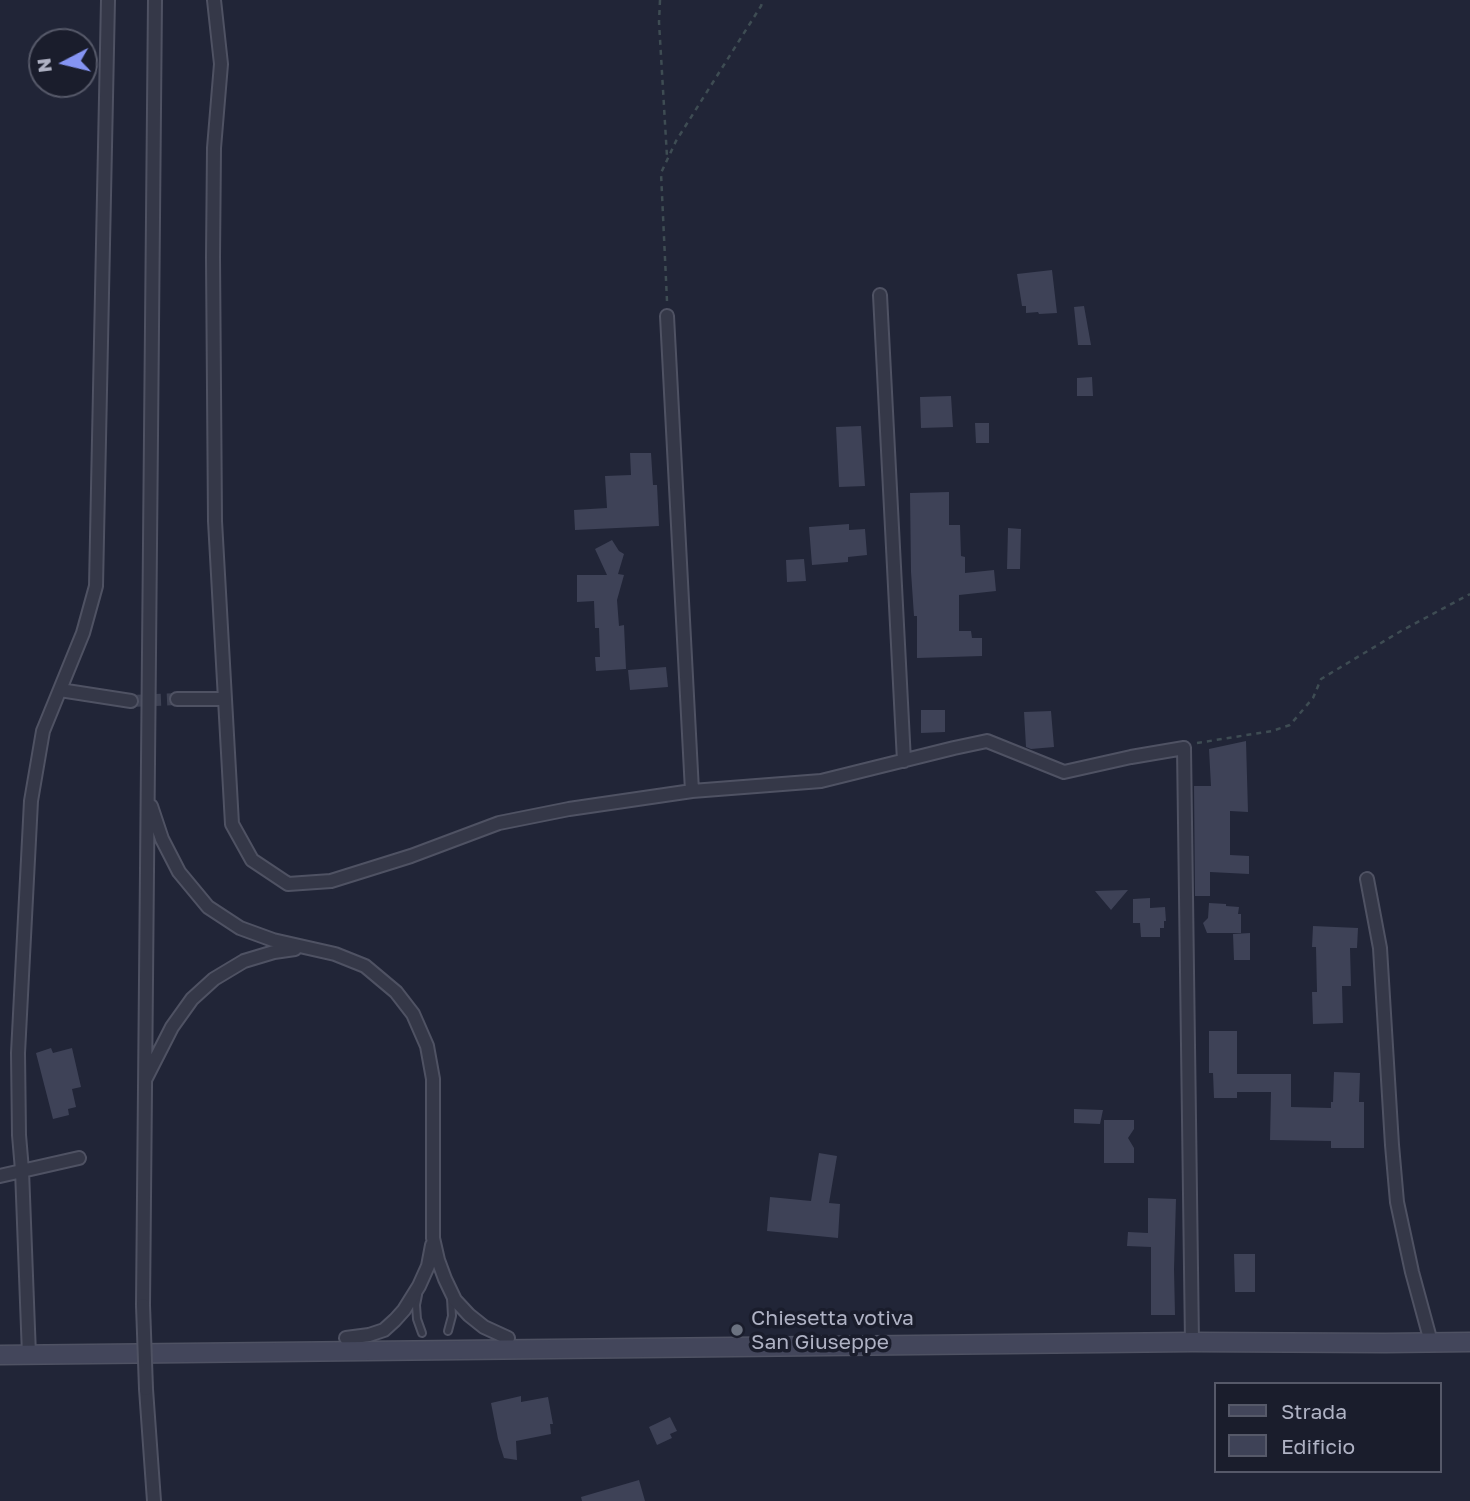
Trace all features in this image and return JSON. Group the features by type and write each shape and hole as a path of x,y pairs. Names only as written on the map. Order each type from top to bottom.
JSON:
{"main road":[{"path":"0,1355 1192,1342 1470,1342"}],"street":[{"path":"29,1355 18,1053 31,801 43,731 83,634 96,586 108,0"},
{"path":"154,1501 143,1305 155,0"},
{"path":"214,0 221,64 214,148 215,522 232,824 252,860 288,884 331,881 411,856 499,823 569,809 692,791 821,781 987,741 1064,772 1184,748 1192,1342"},
{"path":"880,295 904,761"},
{"path":"667,316 692,791"},
{"path":"60,690 131,701"},
{"path":"177,699 224,699"},
{"path":"148,796 162,839 179,872 208,907 240,928 272,940 335,954 365,966 396,992 413,1014 426,1046 433,1079 433,1238 428,1266 404,1310 384,1330 346,1338"},
{"path":"1367,879 1380,948 1397,1202 1431,1342"},
{"path":"145,1080 172,1027 192,999 214,979 244,961 274,952 306,947"},
{"path":"0,1176 79,1157"},
{"path":"433,1238 438,1260 455,1300 484,1327 508,1338"}],"lane":[{"path":"445,1279 452,1307 448,1331"},
{"path":"419,1286 416,1305 422,1333"}],"path":[{"path":"660,0 667,160"},
{"path":"667,316 662,173 676,141 763,0"},
{"path":"1184,748 1290,725 1313,698 1321,680 1401,631 1470,594"}],"building":[{"path":"1052,270 1057,313 1026,313 1026,306 1022,306 1017,274"},
{"path":"1084,306 1091,345 1078,345 1074,307"},
{"path":"1092,377 1093,396 1077,396 1077,378"},
{"path":"951,396 953,427 921,428 920,397"},
{"path":"975,423 989,423 989,443 976,443"},
{"path":"861,426 865,486 839,487 836,427"},
{"path":"630,453 651,453 653,485 657,485 659,526 575,530 574,510 607,508 605,476 631,475"},
{"path":"949,492 949,525 960,525 961,556 965,557 965,573 994,570 996,591 959,595 959,631 971,631 972,638 982,638 982,656 917,658 917,616 914,616 911,572 910,493"},
{"path":"849,524 849,530 865,529 867,555 848,557 848,562 812,565 809,527"},
{"path":"1008,528 1021,529 1020,569 1007,569"},
{"path":"612,540 624,554 618,574 624,575 617,600 619,626 624,625 626,669 596,671 595,657 600,657 594,601 577,602 577,575 607,575 595,549"},
{"path":"804,559 806,581 787,582 786,560"},
{"path":"666,667 668,687 630,690 628,670"},
{"path":"921,710 945,710 945,732 921,733"},
{"path":"1051,711 1054,747 1026,747 1024,712"},
{"path":"1246,741 1248,812 1230,811 1230,855 1249,856 1249,874 1210,872 1210,896 1195,896 1194,786 1211,786 1209,749"},
{"path":"1128,890 1111,910 1095,891"},
{"path":"1150,898 1150,908 1165,907 1166,921 1164,928 1160,928 1160,937 1141,937 1140,923 1133,923 1133,899"},
{"path":"1209,903 1239,907 1241,933 1207,933 1203,923 1208,918"},
{"path":"1313,926 1358,928 1357,948 1350,948 1351,986 1342,986 1343,1023 1313,1024 1312,992 1317,992 1316,947 1312,947"},
{"path":"1250,933 1250,960 1234,960 1233,934"},
{"path":"1209,1031 1237,1031 1237,1074 1291,1074 1291,1107 1331,1108 1334,1072 1360,1073 1359,1102 1364,1102 1364,1148 1331,1148 1331,1141 1270,1140 1271,1092 1237,1092 1237,1098 1214,1098 1213,1073 1209,1073"},
{"path":"51,1048 53,1053 72,1048 81,1087 72,1089 76,1107 68,1109 69,1115 53,1119 36,1053"},
{"path":"1074,1109 1103,1110 1100,1124 1074,1123"},
{"path":"1104,1120 1134,1120 1134,1129 1128,1138 1134,1148 1134,1163 1104,1163"},
{"path":"819,1153 837,1156 829,1203 840,1204 838,1238 767,1231 770,1197 811,1201"},
{"path":"1148,1198 1176,1199 1175,1315 1151,1315 1151,1247 1127,1246 1128,1232 1148,1233"},
{"path":"1234,1254 1255,1254 1255,1292 1235,1292"},
{"path":"521,1396 521,1402 548,1397 553,1424 550,1424 551,1434 516,1441 517,1460 504,1458 491,1403"},
{"path":"670,1417 677,1431 670,1434 672,1438 657,1445 649,1427"},
{"path":"639,1480 645,1501 582,1501 581,1497"}],"tunnel":[{"path":"131,701 177,699"}],"place":[{"name":"Chiesetta votiva San Giuseppe","path":"737,1330"}]}
